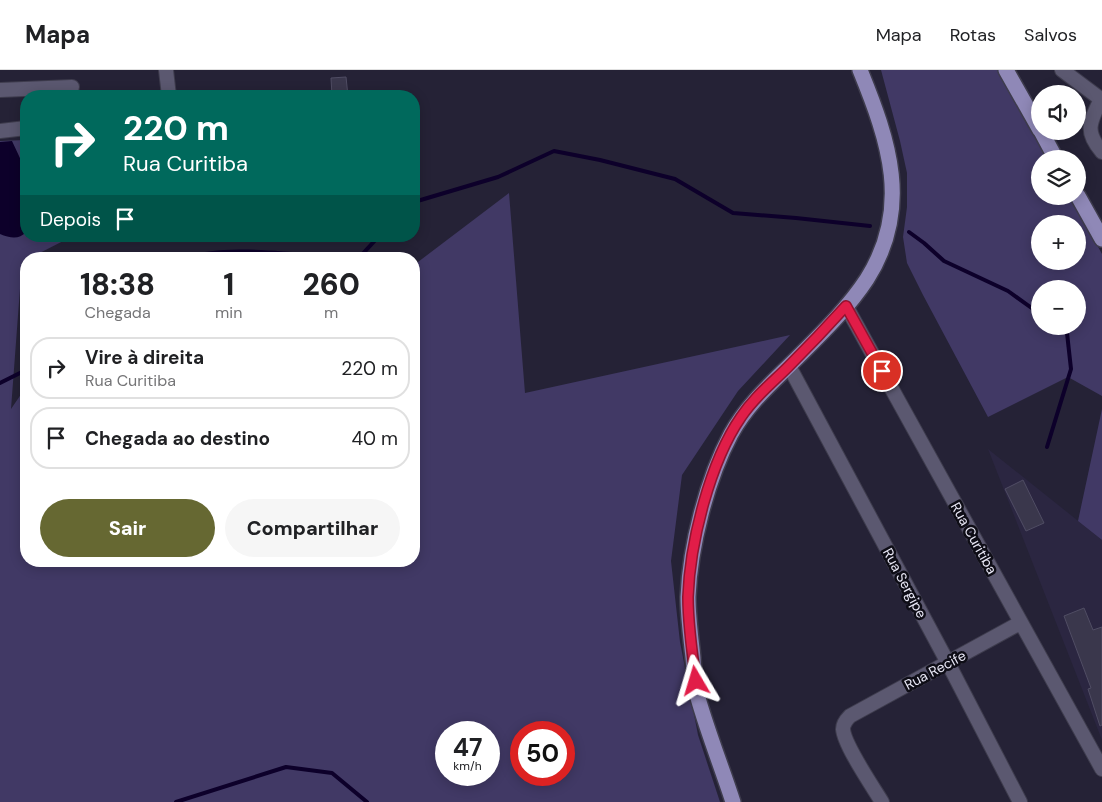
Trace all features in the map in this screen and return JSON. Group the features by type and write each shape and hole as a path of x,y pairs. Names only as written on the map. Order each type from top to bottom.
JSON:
{"main road":[{"path":"733,802 698,696 688,599 690,568 708,491 730,434 757,397 846,306 867,279 882,250 890,225 893,189 890,157 882,126 860,70"},
{"path":"1006,70 1031,114"},
{"path":"1083,205 1102,240"}],"street":[{"path":"166,70 168,90"},
{"path":"1062,70 1102,100 1091,124 1090,133 1102,152"},
{"path":"0,90 72,87"},
{"path":"0,131 20,129"},
{"name":"Rua Curitiba","path":"846,306 1102,769"},
{"name":"Rua Sergipe","path":"789,366 1020,802"},
{"name":"Rua Recife","path":"882,802 845,737 844,724 850,716 1020,623"}],"shaded area":[{"path":"881,70 999,70 1031,127 1031,140 1038,140 1044,150 1031,150 1031,205 1075,205 1080,215 1031,215 1031,270 1086,270 1086,225 1102,254 1102,396 1068,377 988,417 907,263 903,237 907,207 907,173"},
{"path":"20,140 20,242 61,242 42,252 20,252 20,289 11,409 20,396 20,567 420,567 420,260 509,193 525,393 790,335 738,391 682,475 671,561 680,642 698,735 720,802 0,802 0,141"},
{"path":"12,141 20,158 20,236 14,238 0,234 0,142"},
{"path":"1102,409 1102,540 1078,521"},
{"path":"988,449 1102,540 1102,740"}],"building":[{"path":"346,77 347,90 332,90 331,78"},
{"path":"1023,480 1044,523 1026,531 1005,489"},
{"path":"1084,608 1093,630 1102,627 1102,725 1100,726 1088,689 1091,688 1064,616"}],"waterway":[{"path":"420,200 498,177 554,151 600,160 675,179 733,213 870,226"},
{"path":"909,232 944,261 1008,291 1031,308"},
{"path":"364,252 374,242"},
{"path":"222,252 267,252"},
{"path":"1047,447 1071,369 1067,335"},
{"path":"0,383 20,373"},
{"path":"176,802 286,767 332,773 367,802"}],"route":[{"path":"696,681 688,599 690,568 708,491 730,434 757,397 846,306 882,371"}]}
